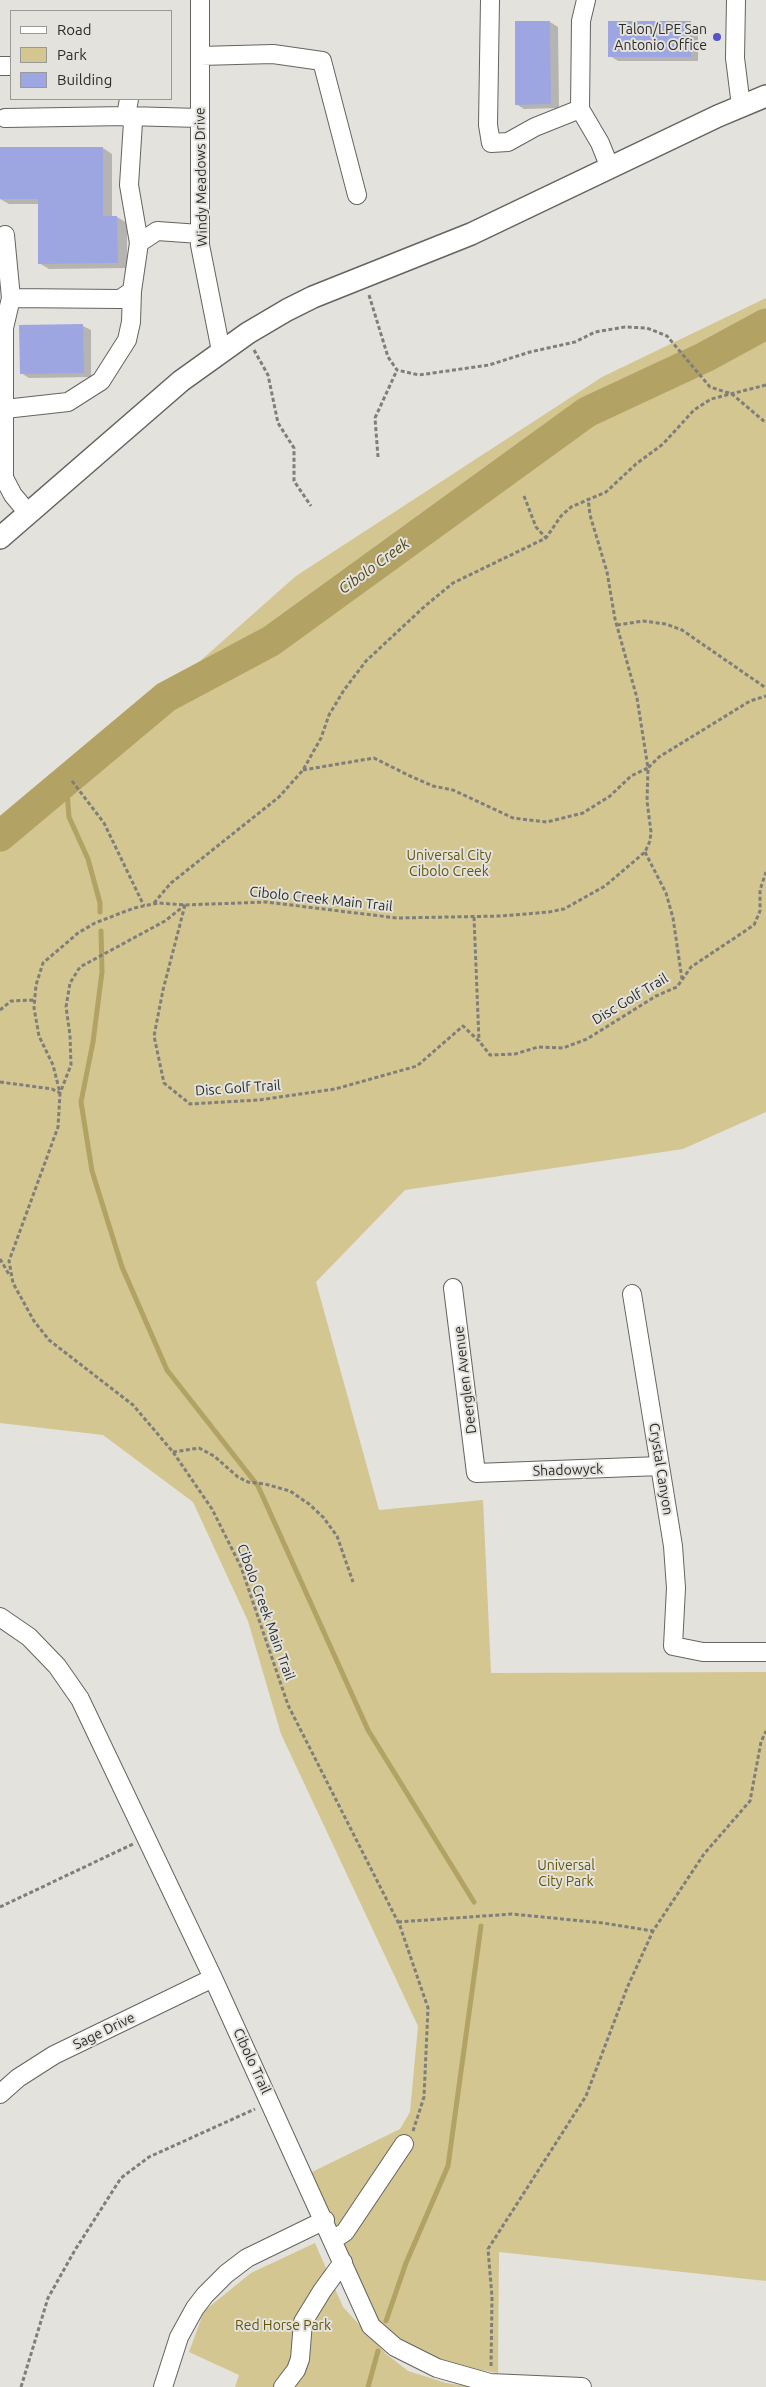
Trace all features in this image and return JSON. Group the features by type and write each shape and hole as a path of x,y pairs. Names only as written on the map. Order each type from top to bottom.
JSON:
{"main road":[{"path":"0,538 181,381 248,333 312,297 471,234 741,106 766,96"}],"street":[{"name":"Windy Meadows Drive","path":"200,0 200,245 221,351"},
{"path":"490,0 488,125 491,143 508,142 534,127 580,109"},
{"path":"586,0 581,21 580,109 600,143 610,168"},
{"path":"736,0 735,58 741,106"},
{"path":"200,56 273,54 322,61 357,195"},
{"path":"5,409 68,402 100,381 127,340 131,322 132,291 139,243 129,185 133,122 128,107"},
{"path":"5,118 128,107 200,118"},
{"path":"139,243 157,231 200,234"},
{"path":"5,235 11,298 2,328 5,409 4,478 13,495 28,513"},
{"path":"11,298 120,299 132,291"},
{"name":"Deerglen Avenue","path":"454,1288 476,1473"},
{"name":"Crystal Canyon","path":"632,1294 673,1546 676,1588 673,1646 702,1652 766,1652"},
{"name":"Shadowyck","path":"476,1473 660,1466"},
{"name":"Cibolo Trail","path":"0,1617 29,1637 57,1666 80,1699 213,1978 325,2220 371,2326 382,2337 402,2351 423,2362 490,2383 582,2387"},
{"name":"Sage Drive","path":"0,2094 18,2078 54,2055 213,1978"},
{"path":"333,2240 345,2232 404,2144"},
{"path":"163,2387 179,2337 195,2308 205,2295 226,2274 247,2258 325,2220"},
{"path":"283,2387 296,2370 300,2359 303,2322 343,2262"}],"path":[{"path":"363,277 388,356 397,370 419,374 489,365 530,352 576,342 595,332 625,327 647,328 667,336 710,387 732,394 766,423"},
{"path":"248,333 256,354 268,375 278,423 294,448 294,481 311,506"},
{"path":"378,457 375,418 397,370"},
{"path":"153,904 171,883 279,797 303,770 321,738 329,715 344,690 366,661 424,606 453,583 546,538 561,516 571,507 588,498 606,492 636,464 663,444 694,410 712,399 766,385"},
{"path":"524,496 536,527 546,538"},
{"path":"588,498 590,515 607,572 616,625 637,698 648,768 650,842 645,852"},
{"path":"616,625 643,620 666,624 682,630 766,688"},
{"path":"303,770 374,758 410,776 434,786 453,790 513,818 547,822 583,813 610,796 631,776 648,768 659,758 750,701 766,696"},
{"path":"72,781 104,823 144,906"},
{"name":"Cibolo Creek Main Trail","path":"404,2144 412,2134 424,2097 428,2008 398,1922 288,1705 268,1644 236,1559 212,1510 173,1452 133,1404 49,1340 34,1321 12,1278 9,1260 16,1236 58,1127 60,1093 53,1065 40,1036 34,1000 36,985 43,963 65,943 96,923 134,908 153,904 185,905 266,902 397,918 474,917 549,912 564,908 605,886 645,852"},
{"name":"Disc Golf Trail","path":"645,852 666,893 671,910 682,980"},
{"name":"Disc Golf Trail","path":"185,905 163,990 154,1036 164,1083 190,1104 259,1100 325,1091 417,1066 462,1026 479,1041 490,1055 515,1054 538,1048 563,1048 587,1038 656,996 677,987 691,968 754,925 760,912 760,890 766,872"},
{"path":"0,1082 52,1089 60,1093 71,1065 70,1035 66,1006 70,983 80,967 164,921 185,905"},
{"path":"474,917 479,1041"},
{"path":"0,1010 11,1002 34,1000"},
{"path":"0,1259 12,1278"},
{"path":"173,1452 199,1448 214,1456 229,1471 248,1482 265,1484 290,1491 309,1504 323,1517 337,1536 353,1582"},
{"path":"490,2383 492,2316 488,2249 586,2096 627,1988 653,1931 704,1854 750,1801 761,1742 766,1731"},
{"path":"0,1907 147,1838"},
{"path":"398,1922 512,1914 603,1923 653,1931"},
{"path":"21,2387 48,2298 75,2250 121,2178 149,2157 270,2102"}],"green space":[{"name":"Universal City Cibolo Creek","path":"766,298 766,1112 683,1149 405,1190 316,1282 379,1510 483,1500 491,1673 766,1672 766,2281 499,2252 498,2373 454,2365 429,2357 402,2340 376,2320 310,2173 400,2129 410,2112 418,2026 281,1734 248,1621 193,1502 103,1435 0,1423 0,824 66,780 296,576 602,377"},
{"name":"Red Horse Park","path":"315,2243 343,2307 386,2354 408,2371 446,2383 473,2387 235,2387 239,2375 189,2352 204,2311 251,2273"}],"building":[{"path":"515,21 550,21 551,104 515,105"},
{"path":"608,21 691,21 691,57 608,57"},
{"path":"0,147 103,147 103,216 117,216 118,263 38,264 38,199 0,199"},
{"path":"83,324 84,373 20,374 19,325"}],"waterway":[{"name":"Cibolo Creek","path":"0,836 166,697 271,641 587,412 705,357 766,324"},
{"path":"66,780 69,817 88,859 100,903 100,912"},
{"path":"101,931 102,972 93,1042 81,1102 92,1171 122,1267 167,1370 258,1486 368,1730 474,1902"},
{"path":"386,2321 406,2263 448,2166 481,1926"},
{"path":"368,2387 378,2351"}],"place":[{"name":"Talon/LPE San Antonio Office","path":"717,37"}],"park label":[{"name":"Universal City Park","path":"566,1874"}]}
